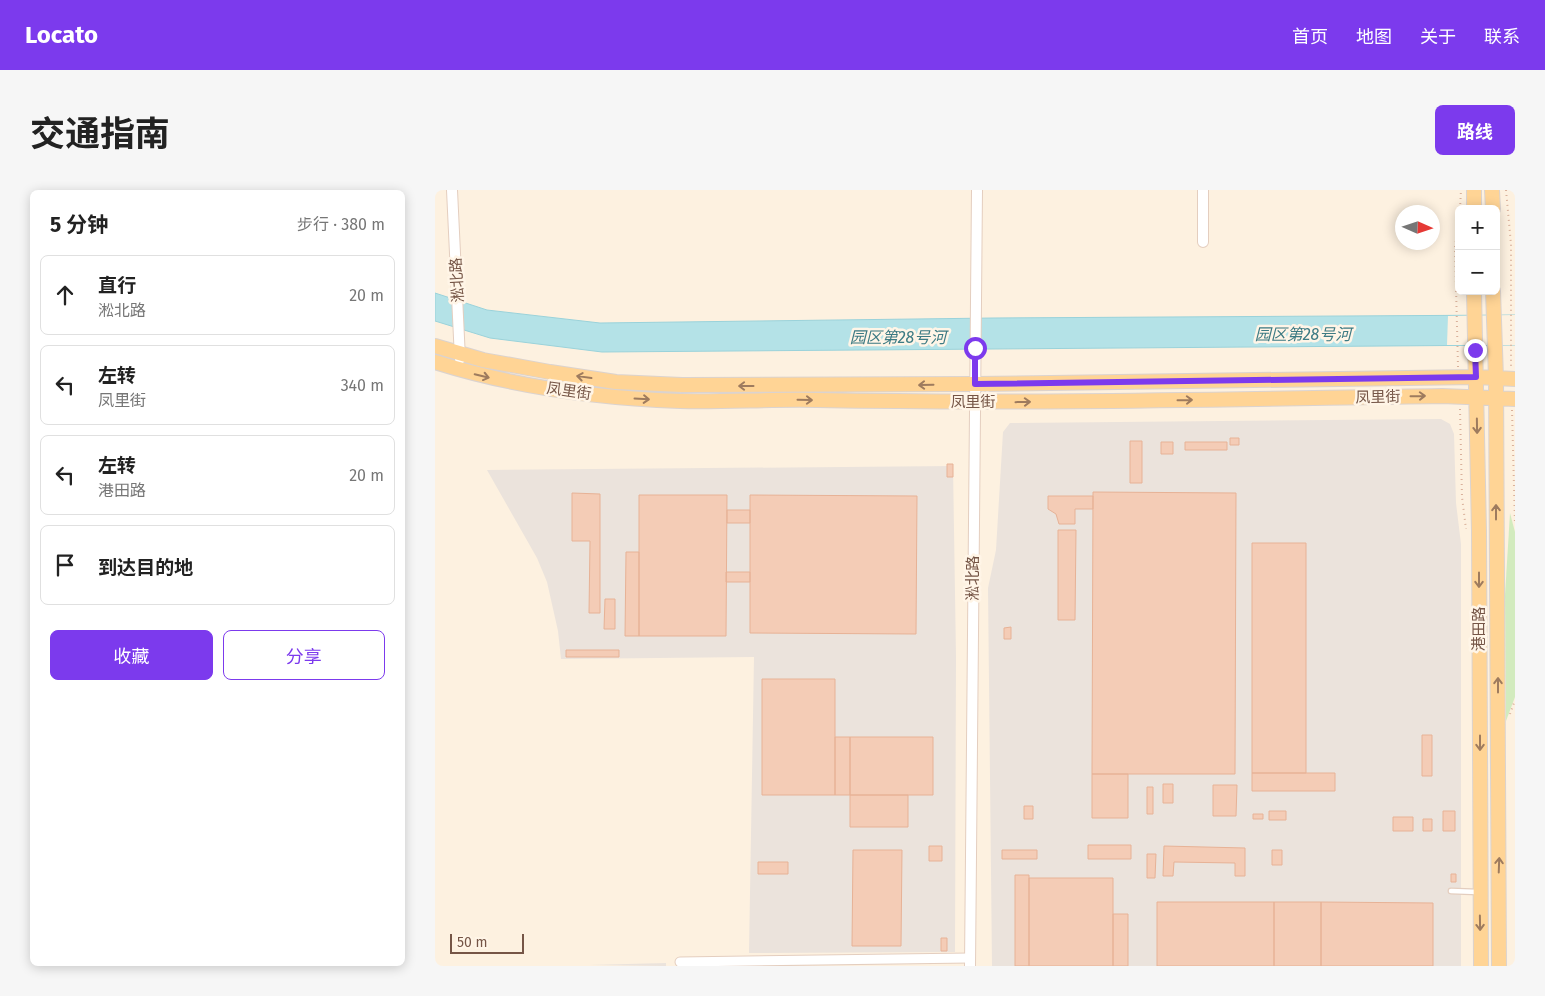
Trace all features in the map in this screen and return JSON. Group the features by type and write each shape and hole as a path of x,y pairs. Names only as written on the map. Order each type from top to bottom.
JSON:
{"main road":[{"path":"1474,190 1474,205"},
{"path":"1493,190 1493,205"},
{"name":"港田路","path":"1474,295 1477,398 1481,966"},
{"name":"港田路","path":"1493,295 1496,378 1499,966"},
{"name":"凤里街","path":"435,346 461,354 550,372 616,382 787,386 1459,377 1513,379"},
{"name":"凤里街","path":"435,362 479,376 548,389 614,397 682,401 799,400 974,403 1459,397 1513,398"}],"street":[{"name":"淞北路","path":"452,190 461,354 457,369"},
{"name":"淞北路","path":"970,962 977,190"},
{"path":"1203,190 1203,242"},
{"path":"680,962 970,962"}],"lane":[{"path":"1451,891 1480,892"}],"path":[{"path":"1460,205 1461,190"},
{"path":"1506,190 1511,244 1510,315 1513,379"},
{"path":"1455,250 1459,377"},
{"path":"1459,397 1462,497 1467,533"},
{"path":"1513,398 1515,525"}],"shaded area":[{"path":"1441,419 1450,424 1454,434 1456,503 1461,544 1461,966 992,966 988,588 996,550 1003,432 1010,423"},
{"path":"953,466 956,657 955,952 749,953 754,657 561,659 558,631 547,582 537,558 487,470"},
{"path":"666,963 666,966 589,965"}],"green space":[{"path":"1510,513 1515,532 1515,697 1506,721 1505,595"}],"water":[{"name":"园区第28号河","path":"435,293 487,310 600,323 993,318 1515,315 1515,345 602,352 490,338 435,321"}],"pier":[{"path":"1515,315 1515,345 1447,345 1448,316"}],"building":[{"path":"1230,438 1239,438 1239,445 1230,445"},
{"path":"1130,441 1142,441 1142,483 1130,483"},
{"path":"1161,442 1173,442 1173,454 1161,454"},
{"path":"1185,442 1227,442 1227,450 1185,450"},
{"path":"947,464 953,464 953,477 947,477"},
{"path":"1093,492 1236,493 1235,774 1092,774"},
{"path":"572,493 600,494 600,613 589,613 590,541 572,541"},
{"path":"639,495 727,495 726,636 639,636"},
{"path":"750,495 917,496 916,634 750,633"},
{"path":"1048,496 1093,496 1093,509 1075,509 1075,524 1059,524 1056,514 1048,509"},
{"path":"727,510 750,510 750,523 727,523"},
{"path":"1058,530 1076,530 1075,620 1058,620"},
{"path":"1252,543 1306,543 1306,773 1252,773"},
{"path":"626,552 639,552 639,636 625,636"},
{"path":"726,572 750,572 750,582 726,582"},
{"path":"605,599 615,599 615,629 604,629"},
{"path":"1011,627 1011,639 1004,639 1004,628"},
{"path":"566,650 619,650 619,657 566,657"},
{"path":"762,679 835,679 835,795 762,795"},
{"path":"1422,735 1432,735 1432,776 1422,776"},
{"path":"835,737 850,737 850,795 835,795"},
{"path":"850,737 933,737 933,795 850,795"},
{"path":"1252,773 1335,773 1335,791 1252,791"},
{"path":"1092,774 1128,774 1128,818 1092,818"},
{"path":"1163,784 1173,784 1173,803 1163,803"},
{"path":"1213,785 1237,785 1236,816 1213,816"},
{"path":"1147,787 1153,787 1153,814 1147,814"},
{"path":"850,795 908,795 908,827 850,827"},
{"path":"1024,806 1033,806 1033,819 1024,819"},
{"path":"1269,811 1286,811 1286,820 1269,820"},
{"path":"1443,811 1455,811 1455,831 1443,831"},
{"path":"1253,814 1263,814 1263,819 1253,819"},
{"path":"1393,817 1413,817 1413,831 1393,831"},
{"path":"1423,819 1432,819 1432,831 1423,831"},
{"path":"1088,845 1131,845 1131,859 1088,859"},
{"path":"929,846 942,846 942,861 929,861"},
{"path":"1164,846 1245,848 1245,876 1235,876 1235,863 1174,862 1173,876 1163,876"},
{"path":"853,850 902,850 901,946 852,946"},
{"path":"1002,850 1037,850 1037,859 1002,859"},
{"path":"1272,850 1282,850 1282,865 1272,865"},
{"path":"1147,854 1156,854 1155,878 1147,878"},
{"path":"758,862 788,862 788,874 758,874"},
{"path":"1451,874 1456,874 1456,882 1451,882"},
{"path":"1015,875 1029,875 1029,966 1015,966"},
{"path":"1029,878 1113,878 1113,966 1029,966"},
{"path":"1157,902 1274,902 1274,966 1157,966"},
{"path":"1274,902 1321,902 1321,966 1274,966"},
{"path":"1321,902 1433,903 1433,966 1321,966"},
{"path":"1113,914 1128,914 1128,966 1113,966"},
{"path":"941,938 947,938 947,951 941,951"}],"route":[{"path":"975,348 975,384 1476,377 1475,350"}]}
